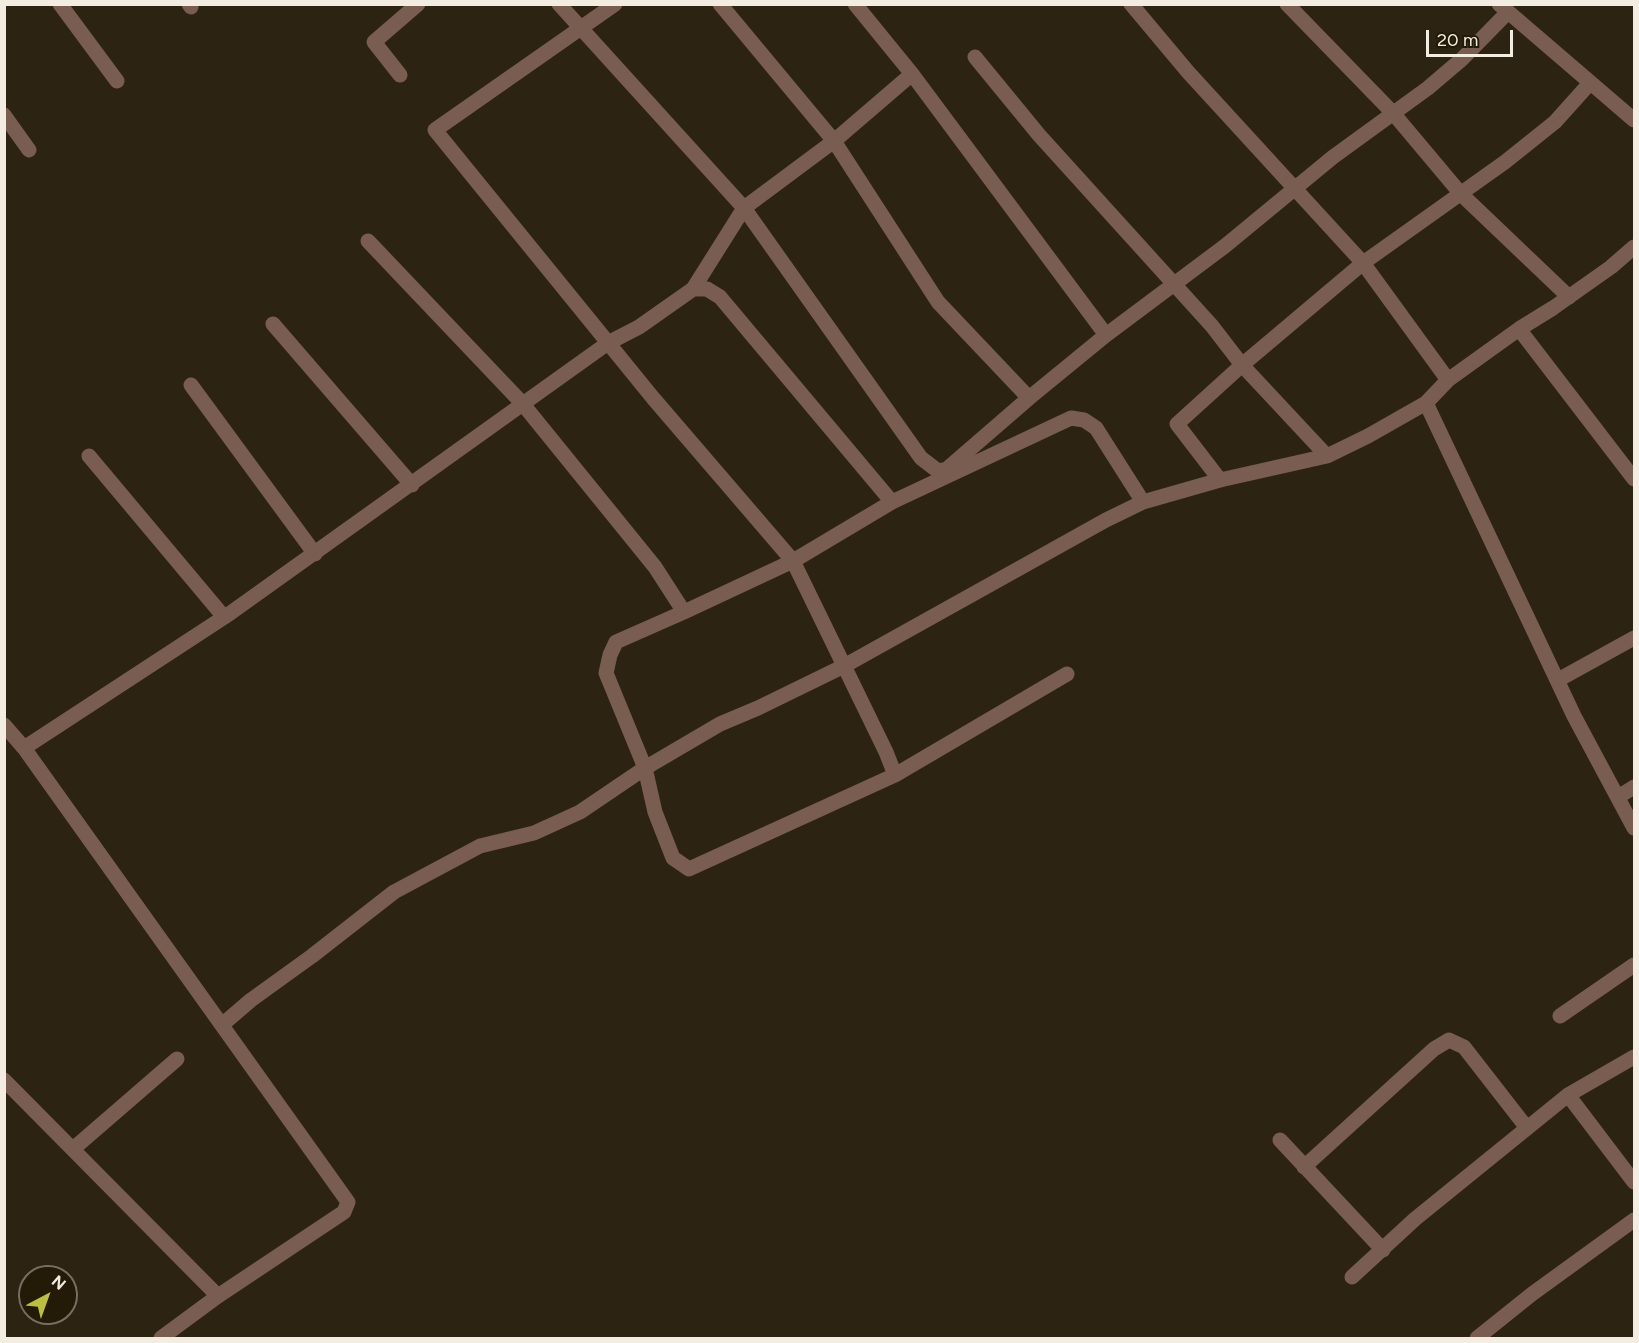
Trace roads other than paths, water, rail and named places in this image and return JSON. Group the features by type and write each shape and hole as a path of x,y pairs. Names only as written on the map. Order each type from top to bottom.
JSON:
{"street":[{"path":"60,4 117,81"},
{"path":"400,75 374,42 418,4"},
{"path":"559,4 744,208 921,458 938,471 947,469 1106,335 1225,246 1295,187 1428,88 1462,59 1504,8 1635,120"},
{"path":"615,4 435,130 652,398 793,561 895,775"},
{"path":"720,4 834,141 939,302 1029,398"},
{"path":"855,4 912,74 1106,335"},
{"path":"1131,4 1188,72 1363,263 1448,380"},
{"path":"1287,4 1393,112 1461,194 1569,297"},
{"path":"975,57 1039,135 1212,326 1242,365 1327,456"},
{"path":"24,748 224,617 608,343 639,327 693,289 744,208 834,141 912,74"},
{"path":"1220,480 1177,424 1242,365 1363,263 1461,194 1555,122 1590,83"},
{"path":"4,115 29,150"},
{"path":"368,241 522,404 655,567 684,612"},
{"path":"222,1024 394,892 480,846 534,832 580,812 645,768 720,724 844,666 1106,520 1143,502 1220,480 1327,456 1395,422 1426,403 1448,380 1519,329 1569,297 1635,247"},
{"path":"693,289 707,289 720,297 892,502"},
{"path":"273,324 412,485"},
{"path":"1519,329 1635,479"},
{"path":"191,386 315,554"},
{"path":"1426,403 1575,716 1635,828"},
{"path":"1067,674 895,775 689,869 673,858 655,812 645,768 606,673 616,642 793,561 892,502 1071,418 1084,420 1096,428 1143,502"},
{"path":"89,456 224,617"},
{"path":"1558,680 1635,638"},
{"path":"4,725 24,748 348,1202 344,1212 218,1296 161,1338"},
{"path":"1618,797 1635,787"},
{"path":"1560,1016 1635,965"},
{"path":"1304,1167 1434,1049 1449,1040 1464,1047 1527,1128"},
{"path":"1352,1277 1415,1219 1568,1095 1635,1057"},
{"path":"73,1149 177,1059"},
{"path":"4,1080 218,1296"},
{"path":"1568,1095 1635,1182"},
{"path":"1280,1140 1383,1250"},
{"path":"1477,1338 1532,1294 1635,1220"}]}
